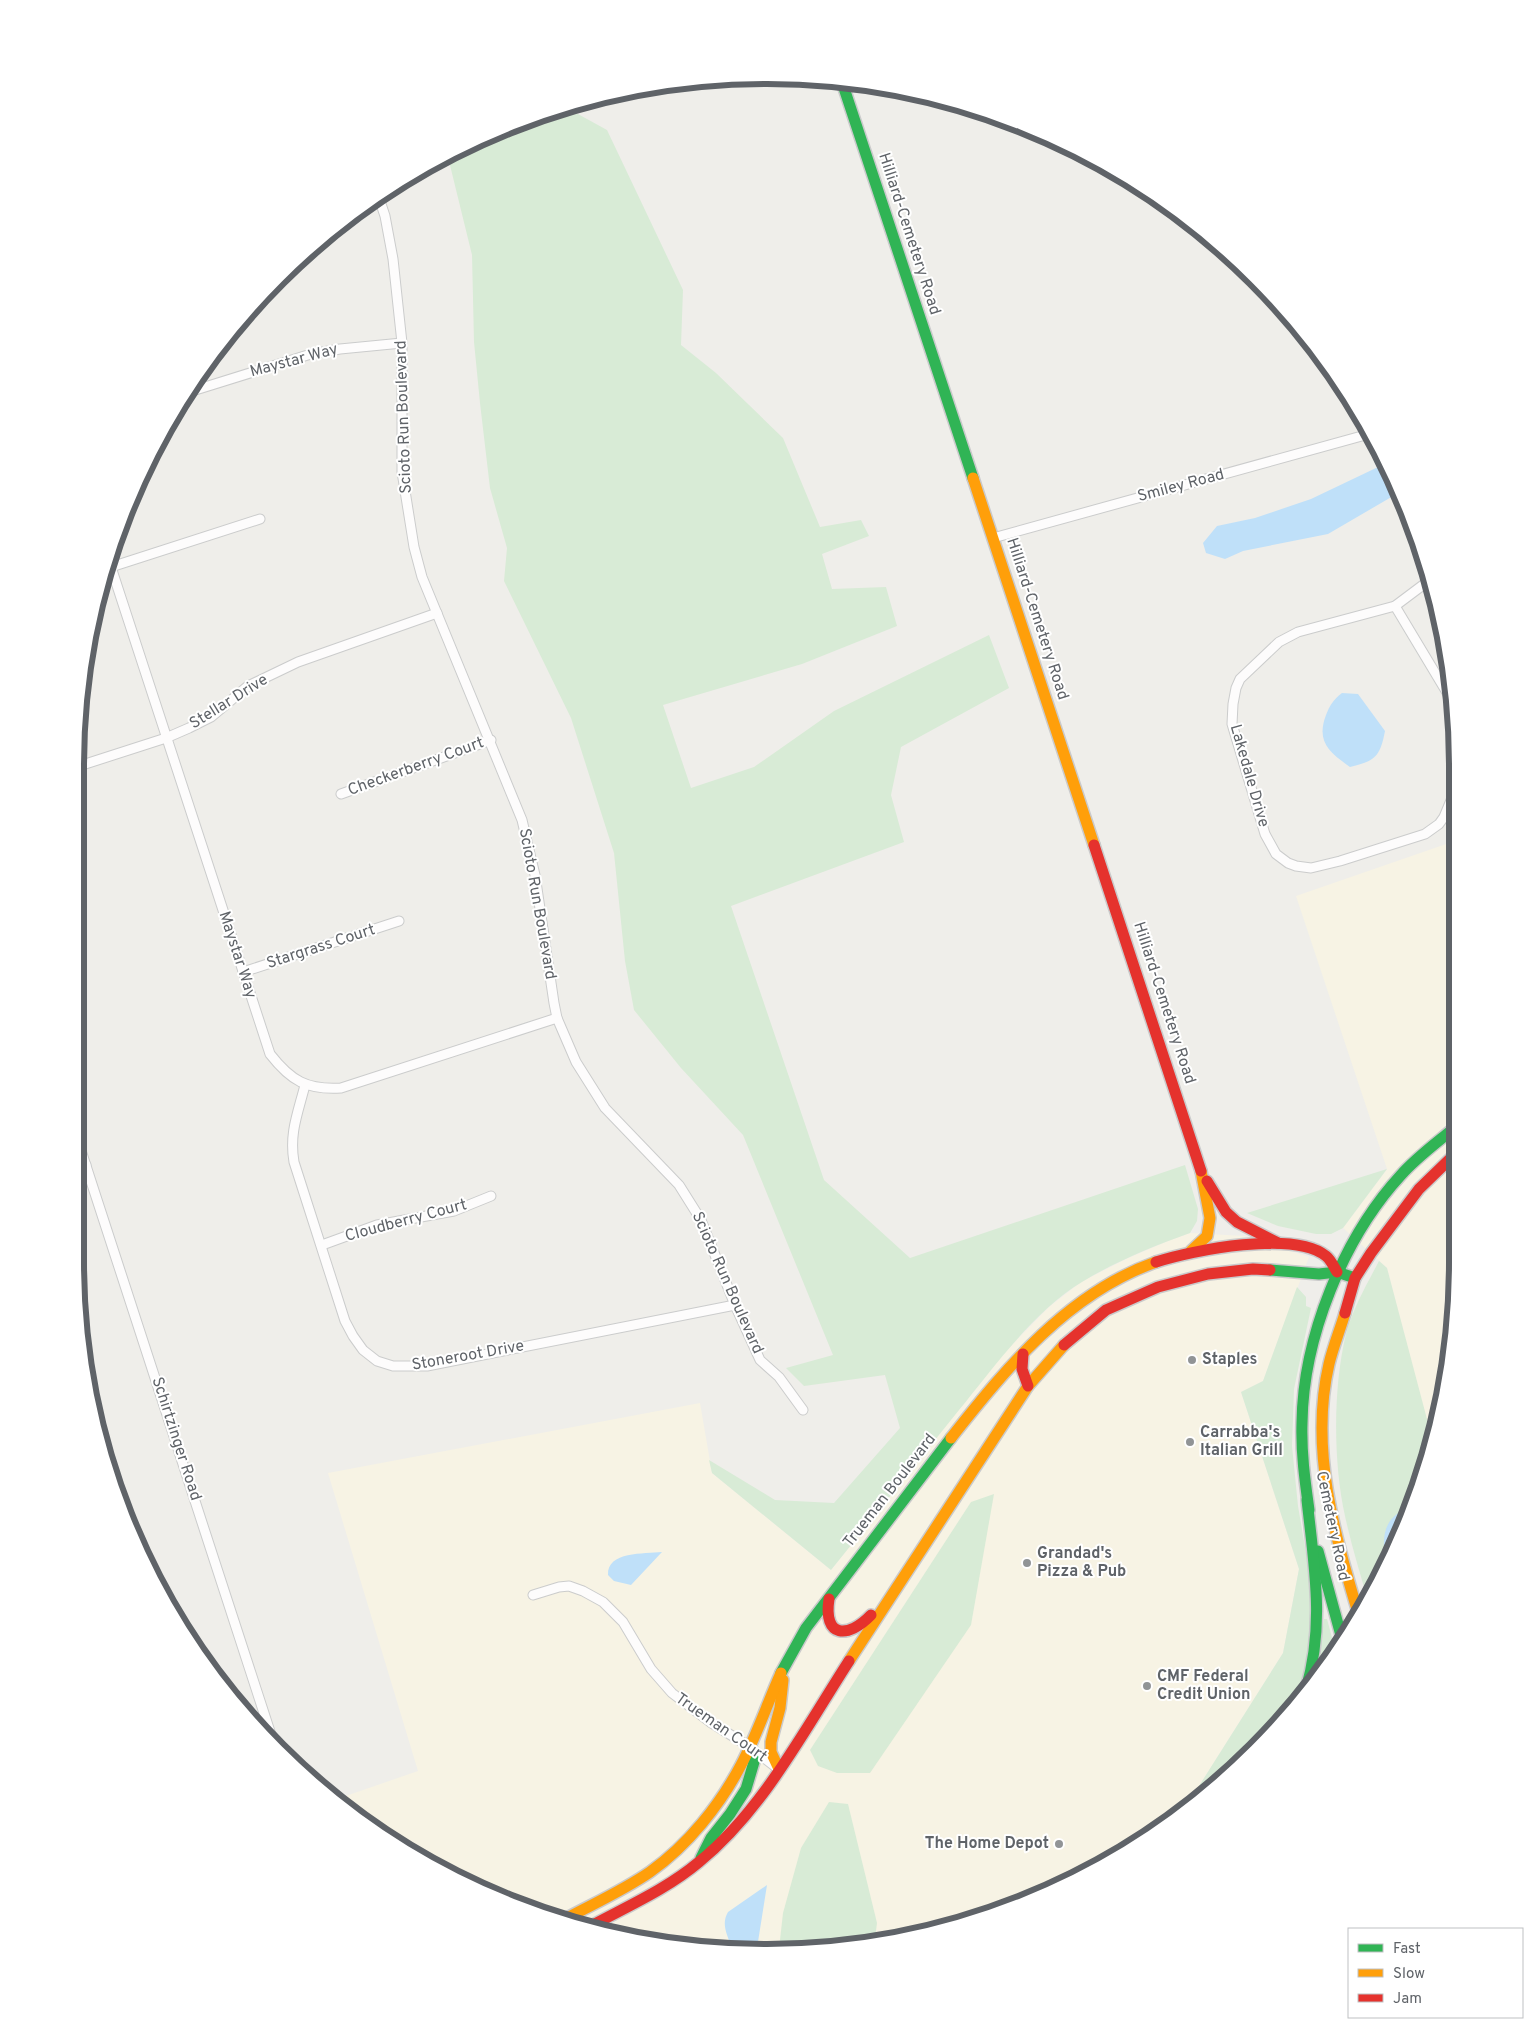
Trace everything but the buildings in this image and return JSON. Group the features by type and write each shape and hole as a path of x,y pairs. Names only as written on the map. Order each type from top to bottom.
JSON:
{"main road":[{"name":"Hilliard-Cemetery Road","path":"844,89 1200,1165 1226,1212 1237,1222 1279,1243"},
{"name":"Cemetery Road","path":"1340,1631 1307,1500 1301,1436 1304,1386 1311,1351 1337,1272 1354,1239 1396,1179 1449,1133"},
{"name":"Cemetery Road","path":"1356,1606 1329,1506 1322,1442 1323,1410 1329,1365 1355,1278 1370,1253 1419,1189 1449,1160"},
{"name":"Hilliard-Cemetery Road","path":"1191,1251 1207,1236 1210,1218 1200,1165"},
{"name":"Trueman Boulevard","path":"572,1915 633,1882 662,1863 691,1835 719,1800 750,1747 784,1666 799,1637 904,1498 976,1407 1023,1354 1051,1326 1097,1290 1144,1267 1191,1251 1229,1246 1279,1243 1315,1251 1327,1256 1337,1272"},
{"path":"597,1923 674,1880 699,1862 729,1836 746,1816 779,1769 891,1593 1028,1386 1066,1343 1106,1310 1158,1287 1208,1274 1253,1269 1319,1274 1337,1272 1355,1278"},
{"path":"1023,1354 1022,1369 1028,1386"},
{"path":"1307,1500 1319,1611 1312,1671"},
{"path":"828,1599 827,1616 829,1622 836,1631 848,1632 863,1623 891,1593"},
{"path":"779,1769 770,1752 780,1708 784,1666"},
{"path":"699,1862 711,1838 730,1814 746,1789 754,1762 750,1747"}],"street":[{"name":"Scioto Run Boulevard","path":"380,204 393,259 402,343 402,472 414,547 422,577 491,740 524,830 535,875 551,990 558,1018 576,1062 605,1108 679,1185 701,1220 735,1305 760,1360 779,1377 803,1410"},
{"name":"Maystar Way","path":"198,389 311,354 340,348 402,343"},
{"name":"Smiley Road","path":"993,538 1364,436"},
{"path":"115,562 260,519"},
{"name":"Maystar Way","path":"113,572 270,1054 285,1072 306,1085 325,1089 341,1088 558,1018"},
{"name":"Lakedale Drive","path":"1424,584 1395,606 1287,637 1270,649 1244,674 1236,688 1231,714 1232,724 1265,834 1276,854 1288,863 1296,866 1312,868 1340,862 1425,834 1439,824 1449,805"},
{"path":"1395,606 1444,687"},
{"name":"Stellar Drive","path":"84,764 166,738 211,717 248,686 298,662 437,613"},
{"name":"Checkerberry Court","path":"341,794 491,740"},
{"name":"Stargrass Court","path":"243,972 399,921"},
{"name":"Stoneroot Drive","path":"306,1085 292,1131 291,1146 294,1162 345,1320 363,1350 377,1361 393,1366 427,1366 735,1305"},
{"name":"Schirtzinger Road","path":"84,1159 269,1729"},
{"name":"Cloudberry Court","path":"322,1245 378,1225 454,1211 491,1196"},
{"name":"Trueman Court","path":"533,1595 558,1587 570,1586 583,1590 603,1602 623,1622 651,1669 672,1694 779,1769"}],"shaded area":[{"path":"1449,843 1448,1306 1436,1395 1428,1428 1387,1268 1343,1228 1387,1169 1296,896"},
{"path":"1190,1233 1244,1236 1309,1257 1263,1381 1241,1392 1299,1569 1283,1653 1195,1793 1146,1829 1108,1853 1068,1874 986,1908 943,1921 900,1931 811,1943 722,1943 633,1931 590,1921 547,1908 505,1892 425,1853 387,1829 343,1797 418,1771 328,1473 700,1403 712,1473 831,1570 1005,1352 1049,1307 1081,1282 1126,1259"}],"green space":[{"path":"574,112 607,130 683,290 681,345 716,373 783,438 820,527 861,520 869,536 822,554 832,589 886,587 897,626 802,664 663,705 691,788 754,767 834,711 989,635 1009,688 901,747 891,795 904,842 731,906 824,1180 910,1258 1185,1165 1198,1209 1197,1221 1190,1233 1134,1255 1082,1282 1065,1294 1032,1323 986,1376 831,1570 712,1473 709,1460 775,1500 834,1503 900,1428 885,1375 804,1386 786,1368 833,1355 743,1135 681,1068 634,1010 625,961 614,853 571,718 504,581 507,548 490,488 474,342 472,255 449,162 505,136"},
{"path":"1387,1169 1343,1228 1331,1234 1316,1234 1278,1226 1247,1213"},
{"path":"1379,1261 1387,1268 1429,1426 1413,1481 1397,1523 1365,1590 1350,1537 1341,1495 1336,1425 1339,1377 1346,1334 1365,1287"},
{"path":"1297,1287 1306,1297 1306,1306 1311,1308 1294,1389 1292,1446 1298,1506 1313,1594 1312,1636 1303,1683 1280,1712 1249,1744 1217,1775 1195,1793 1283,1653 1299,1569 1241,1392 1263,1381"},
{"path":"994,1494 971,1625 870,1773 837,1773 818,1766 810,1750 971,1502"},
{"path":"1324,1619 1327,1619 1333,1642 1319,1662"},
{"path":"829,1802 848,1804 877,1923 876,1935 811,1943 780,1944 783,1913 801,1848"}],"water":[{"path":"1380,467 1393,496 1328,534 1243,551 1225,559 1206,553 1203,543 1217,526 1255,518 1311,499"},
{"path":"1342,693 1358,694 1385,731 1381,747 1375,756 1371,760 1350,767 1326,746 1323,732 1323,724 1329,708"},
{"path":"1401,1511 1384,1552 1386,1529 1389,1522"},
{"path":"662,1552 631,1585 614,1581 608,1575 609,1567 620,1558 628,1555"},
{"path":"767,1885 758,1944 730,1943 725,1925 728,1912"}],"traffic: fast":[{"path":"844,89 973,478"},
{"path":"1309,1510 1302,1445 1304,1391 1318,1324 1330,1291 1344,1259 1361,1228 1380,1200 1413,1163 1449,1132"},
{"path":"1270,1270 1319,1274 1337,1272 1355,1278"},
{"path":"781,1673 806,1628 951,1438"},
{"path":"1307,1500 1315,1571 1317,1618 1310,1675"},
{"path":"1318,1551 1340,1632"},
{"path":"701,1858 711,1838 730,1814 746,1789 754,1762 750,1747"}],"traffic: slow":[{"path":"973,478 1094,845"},
{"path":"1191,1251 1207,1236 1210,1218 1201,1171"},
{"path":"951,1438 1017,1359 1067,1313 1095,1293 1124,1276 1156,1262"},
{"path":"1345,1313 1332,1351 1324,1396 1323,1460 1341,1554 1356,1606"},
{"path":"849,1661 1028,1386 1064,1345"},
{"path":"572,1916 640,1879 664,1861 690,1837 733,1780 752,1742 781,1673"},
{"path":"779,1769 771,1752 771,1742 780,1708 783,1680"}],"traffic: jam":[{"path":"1094,845 1201,1171"},
{"path":"1345,1313 1355,1278 1371,1253 1419,1189 1449,1160"},
{"path":"1207,1181 1226,1212 1237,1222 1278,1243"},
{"path":"1156,1262 1218,1248 1268,1243 1291,1244 1311,1248 1326,1256 1337,1272"},
{"path":"1064,1345 1106,1310 1158,1287 1208,1274 1253,1269 1270,1270"},
{"path":"1023,1354 1022,1369 1028,1386"},
{"path":"829,1599 828,1612 830,1621 834,1628 839,1631 854,1628 871,1615"},
{"path":"597,1923 674,1881 722,1841 743,1818 781,1768 849,1661"}],"place":[{"name":"Staples","path":"1192,1360"},
{"name":"Carrabba's Italian Grill","path":"1190,1442"},
{"name":"Grandad's Pizza & Pub","path":"1027,1563"},
{"name":"CMF Federal Credit Union","path":"1147,1686"},
{"name":"The Home Depot","path":"1059,1844"}]}
